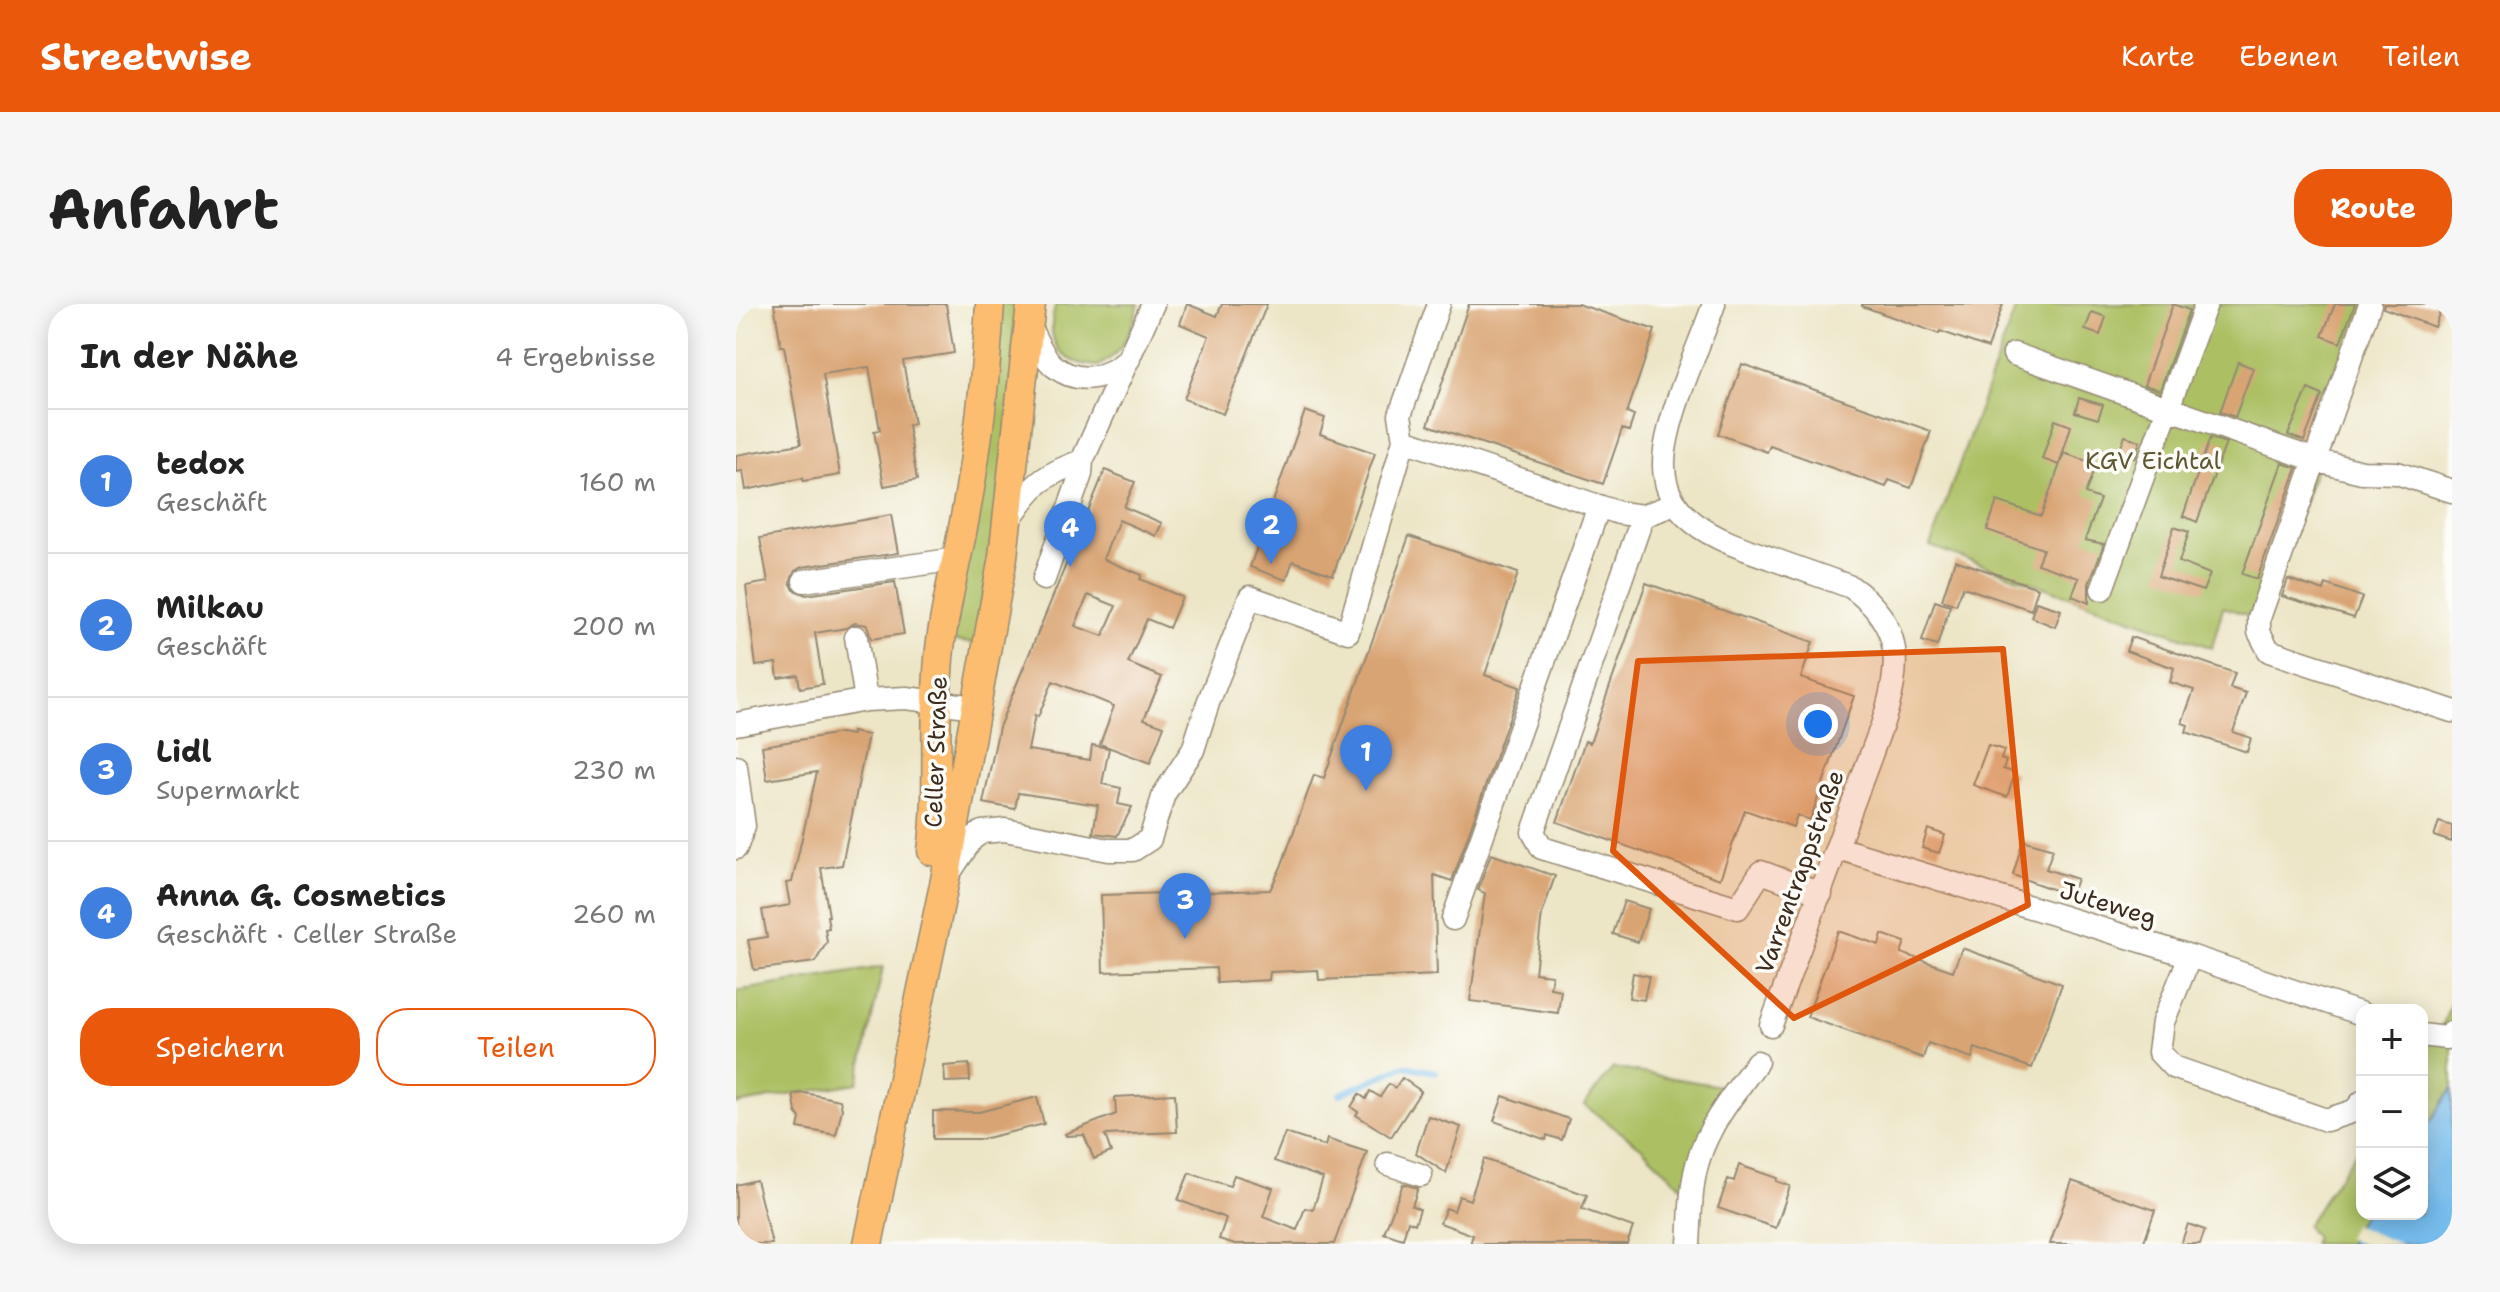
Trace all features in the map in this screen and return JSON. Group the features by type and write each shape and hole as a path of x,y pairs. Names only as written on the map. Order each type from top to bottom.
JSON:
{"main road":[{"name":"Celler Straße","path":"850,1244 931,853 938,786 940,648 980,414 990,304"},
{"name":"Celler Straße","path":"868,1244 945,880 1008,523 1030,316"}],"street":[{"path":"1044,579 1081,474 1082,461 1153,304"},
{"path":"945,880 972,839 982,832 1005,830 1109,850 1133,850 1150,839 1164,794 1193,750 1250,597 1348,632 1404,440 1400,415 1439,304"},
{"path":"2102,589 2206,304"},
{"path":"2370,304 2259,618 2259,632 2269,651 2452,711"},
{"path":"1404,440 1609,510 1643,516 1675,504 1664,474 1665,452 1707,306"},
{"name":"Celler Straße","path":"1030,316 1054,366 1081,378 1104,377 1130,358"},
{"path":"2014,354 2315,460 2362,472 2397,473 2452,491"},
{"name":"Celler Straße","path":"1008,523 1027,492 1054,471 1082,461"},
{"name":"Varrentrappstraße","path":"1675,504 1693,525 1723,542 1851,587 1869,599 1892,637 1896,663 1893,690 1771,1025"},
{"path":"1453,919 1609,510"},
{"path":"1643,516 1533,832 1542,848 1738,908 1761,872 1821,894"},
{"path":"804,581 957,559"},
{"path":"856,637 866,700"},
{"path":"736,724 866,700 906,698 975,707"},
{"path":"736,767 744,826 736,848"},
{"name":"Juteweg","path":"1838,848 2190,956 2356,1012"},
{"path":"2190,956 2163,1022 2159,1052 2173,1067 2326,1120 2356,1109"},
{"path":"2428,1036 2446,1038 2452,1032"},
{"path":"1689,1244 1699,1157 1713,1125 1757,1062"},
{"path":"1388,1164 1421,1175"}],"highlighted area":[{"path":"2003,649 2028,905 1794,1018 1613,851 1638,661"}],"green space":[{"path":"999,304 1015,304 1014,347 1002,475 977,644 953,641"},
{"path":"1056,304 1139,304 1120,348 1098,366 1073,361 1058,348 1052,329"},
{"name":"KGV Eichtal","path":"2017,304 2374,304 2262,620 2223,607 2212,648 1930,546"},
{"path":"883,967 858,1083 736,1104 736,991"},
{"path":"2452,999 2452,1088 2431,1121 2428,1120 2428,1046 2444,1022"},
{"path":"1613,1068 1726,1087 1686,1191 1641,1147 1584,1105"},
{"path":"2356,1152 2356,1220 2360,1220 2348,1244 2313,1244 2315,1238 2306,1226"}],"water":[{"path":"2452,1088 2452,1244 2348,1244 2360,1220 2428,1220 2428,1120 2431,1121"}],"pier":[{"path":"2353,1225 2401,1244 2361,1244 2346,1238"}],"building":[{"path":"774,304 946,304 954,353 903,361 914,424 908,425 917,480 884,486 874,431 880,430 869,367 823,374 840,475 803,481 803,478 746,490 743,471 736,472 736,455 801,444"},
{"path":"1187,304 1217,316 1222,304 1267,304 1223,414 1184,399 1209,336 1180,324"},
{"path":"1469,304 1578,304 1655,330 1627,413 1634,416 1629,431 1622,429 1603,484 1428,425"},
{"path":"1862,304 2003,304 1988,348 1940,331 1939,334"},
{"path":"2173,304 2189,310 2160,390 2144,385"},
{"path":"2335,304 2355,304 2340,343 2322,336"},
{"path":"2384,304 2443,304 2434,327 2383,308"},
{"path":"2092,312 2106,317 2100,335 2085,330"},
{"path":"2238,362 2253,368 2235,417 2220,412"},
{"path":"1742,364 1931,431 1911,488 1889,480 1886,487 1770,446 1767,452 1718,434"},
{"path":"2308,389 2322,395 2304,441 2288,435"},
{"path":"2079,398 2103,405 2098,419 2075,412"},
{"path":"1305,411 1325,418 1320,434 1375,453 1333,575 1293,561 1286,580 1250,567"},
{"path":"2055,420 2071,426 2059,465 2042,459"},
{"path":"2125,436 2140,441 2135,458 2119,452"},
{"path":"2210,438 2226,443 2197,522 2183,516"},
{"path":"2064,453 2096,464 2085,494 2100,499 2085,540 2104,544 2089,584 2089,603 2072,596 2079,578 2037,564 2043,549 1987,530 1997,501 2041,516"},
{"path":"2282,463 2297,468 2257,579 2242,574"},
{"path":"1105,470 1135,482 1124,507 1162,523 1156,536 1119,520 1103,559 1142,575 1140,579 1182,597 1169,628 1147,619 1128,663 1162,677 1144,719 1164,726 1150,763 1100,744 1114,706 1053,681 1038,717 1035,715 1028,750 1090,760 1092,745 1109,748 1102,784 1121,788 1118,804 1132,807 1117,836 1093,833 1098,805 1018,793 1015,809 983,803 999,727","holes":["1088,595 1116,606 1103,636 1075,626"]},
{"path":"891,515 898,553 802,567 795,571 790,582 794,590 806,595 895,582 904,634 871,639 867,625 855,623 846,628 815,633 823,684 800,688 798,675 778,678 776,663 756,666 746,586 768,582 760,538"},
{"path":"2174,527 2189,532 2179,562 2210,574 2203,591 2158,576"},
{"path":"1409,536 1518,573 1485,675 1520,687 1452,881 1434,875 1437,975 1319,980 1318,970 1270,972 1269,980 1217,983 1216,968 1103,972 1101,895 1270,890 1314,775 1324,778"},
{"path":"1955,560 2038,588 2031,610 1963,587 1956,605 1942,600"},
{"path":"2288,579 2324,591 2326,584 2362,597 2354,618 2282,596"},
{"path":"1646,583 1813,642 1801,678 1854,696 1810,820 1797,815 1793,827 1745,810 1720,879 1557,822 1585,741 1590,743"},
{"path":"1935,601 1950,606 1937,646 1922,641"},
{"path":"2036,602 2061,610 2055,627 2031,617"},
{"path":"2131,637 2235,673 2230,688 2246,693 2233,732 2251,738 2247,752 2186,732 2188,725 2182,723 2194,690 2170,682 2174,668 2126,651"},
{"path":"852,732 868,735 842,865 821,868 829,916 829,928 825,929 827,942 815,962 754,970 748,940 767,937 762,910 790,905 786,883 792,882 817,772 767,780 762,746 841,733 852,735"},
{"path":"1988,745 2004,750 2001,759 2006,761 2003,769 2015,773 2007,797 1973,785"},
{"path":"2439,822 2452,826 2452,842 2434,836"},
{"path":"1928,829 1945,835 1939,853 1922,848"},
{"path":"2023,840 2053,849 2046,869 2077,879 2071,896 2013,875"},
{"path":"1491,854 1555,876 1542,914 1535,973 1552,975 1550,988 1561,990 1558,1013 1470,1001 1485,893 1478,890"},
{"path":"1624,901 1649,909 1638,942 1613,934"},
{"path":"1838,931 1879,945 1882,934 1905,942 1901,953 1953,971 1962,948 2062,984 2032,1068 1975,1048 1972,1058 1928,1043 1923,1058 1807,1017"},
{"path":"1633,973 1649,976 1644,1000 1629,998"},
{"path":"969,1064 970,1081 945,1082 944,1066"},
{"path":"1402,1078 1421,1091 1391,1137 1356,1115 1358,1112 1351,1107 1359,1094 1366,1099 1370,1091 1380,1097 1389,1084 1395,1088"},
{"path":"805,1093 840,1100 842,1109 836,1135 798,1128 800,1118 793,1094"},
{"path":"1175,1094 1177,1132 1105,1135 1111,1152 1094,1159 1084,1135 1065,1134 1116,1114 1115,1097"},
{"path":"1503,1096 1569,1119 1562,1140 1547,1135 1546,1140 1494,1121"},
{"path":"1037,1097 1044,1124 982,1139 933,1139 933,1111 979,1112"},
{"path":"1428,1116 1461,1127 1446,1173 1416,1153"},
{"path":"1285,1133 1325,1146 1327,1139 1367,1152 1334,1244 1235,1244 1219,1239 1226,1218 1178,1200 1189,1173 1230,1186 1234,1175 1273,1188 1263,1217 1297,1230 1305,1208 1313,1210 1323,1178 1274,1161"},
{"path":"1484,1159 1587,1195 1582,1209 1633,1227 1627,1244 1470,1244 1473,1235 1440,1223 1446,1208 1454,1211 1459,1196 1470,1200"},
{"path":"1739,1165 1777,1178 1776,1181 1790,1186 1776,1228 1718,1208 1728,1179 1734,1181"},
{"path":"756,1180 772,1244 736,1244 736,1185"},
{"path":"2072,1181 2155,1210 2143,1244 2050,1244"},
{"path":"1403,1184 1418,1188 1412,1206 1420,1209 1415,1224 1408,1221 1403,1239 1384,1233"},
{"path":"2188,1224 2205,1230 2200,1244 2181,1244"}],"waterway":[{"path":"1340,1094 1405,1066 1436,1072"}],"place":[{"name":"Milkau","path":"1271,564"},
{"name":"Anna G. Cosmetics","path":"1070,567"},
{"name":"tedox","path":"1366,791"},
{"name":"Lidl","path":"1185,939"}]}
